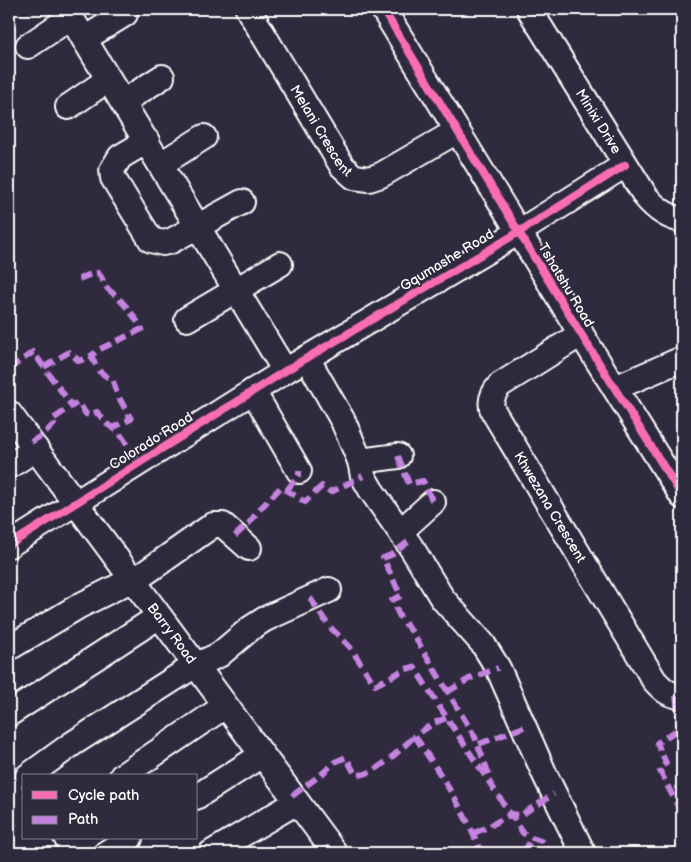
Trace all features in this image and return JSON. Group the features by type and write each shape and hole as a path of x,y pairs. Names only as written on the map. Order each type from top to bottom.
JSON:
{"street":[{"name":"Melani Crescent","path":"248,9 342,166 354,177 369,179 380,175 457,131"},
{"name":"Tshatshu Road","path":"383,9 682,496"},
{"name":"Minixi Drive","path":"529,9 646,197 656,208 668,216 682,220"},
{"path":"28,46 68,13 285,370"},
{"path":"84,39 125,14"},
{"path":"123,102 162,77"},
{"path":"68,107 109,79"},
{"path":"161,164 204,137"},
{"path":"147,141 120,157 112,170 113,178 147,236 157,243 163,244 171,241 242,202"},
{"name":"Gqumashe Road","path":"307,358 519,232 625,165"},
{"path":"187,319 280,264"},
{"name":"Khwezana Crescent","path":"581,334 500,385 495,391 491,404 493,412 654,680 665,691 676,696 682,696"},
{"path":"307,358 344,421 360,461 365,481 401,531 442,598 477,637 494,661 545,775 583,853"},
{"name":"Colorado Road","path":"9,545 285,370 307,358"},
{"path":"615,388 682,359"},
{"path":"253,391 298,471"},
{"name":"Barry Road","path":"9,413 194,666 334,853"},
{"path":"9,466 36,449"},
{"path":"360,461 398,456"},
{"path":"401,531 433,502"},
{"path":"9,648 79,606 157,565 213,524 223,525 249,548"},
{"path":"31,774 72,744 194,666 219,655 264,619 329,590"},
{"path":"9,714 158,617"},
{"path":"125,774 225,706"},
{"path":"198,796 262,755"},
{"path":"13,788 22,810"},
{"path":"211,853 296,802"},
{"path":"9,844 22,836"},
{"path":"38,840 45,853"},
{"path":"106,853 127,840"}],"marked path":[{"path":"531,13 539,9"},
{"path":"79,279 98,273 107,288 127,308 142,329 98,350 91,356"},
{"path":"9,369 33,352 72,406 78,402 86,414 90,415 97,412 108,425 118,431 140,463"},
{"path":"44,367 69,352 79,361 91,356 99,371 113,381 117,394 131,419 112,428"},
{"path":"31,442 44,434 54,424 53,419 72,406"},
{"path":"398,456 409,484 423,481 433,502"},
{"path":"287,490 299,475 299,471"},
{"path":"235,536 281,487 305,502 322,486 331,492 363,476"},
{"path":"408,542 391,555 383,558 401,596 392,600 400,617 412,632 475,737 490,777"},
{"path":"310,598 328,625 350,647 375,685 406,669 414,667 523,833 541,841 549,853"},
{"path":"447,692 469,679 498,668"},
{"path":"676,696 679,718 677,730 657,743 666,763 659,769 682,814"},
{"path":"446,718 434,723 415,736 460,807 475,837 481,853 479,853"},
{"path":"479,744 524,727"},
{"path":"292,796 335,762 346,757 355,774 362,775 370,772 387,761 415,736"},
{"path":"474,833 511,814 521,815 554,794"},
{"path":"531,853 527,847 532,838"},
{"path":"319,853 330,847"}],"cycle path":[{"path":"383,9 682,496"},
{"path":"9,545 285,371 519,232 625,165"}]}
